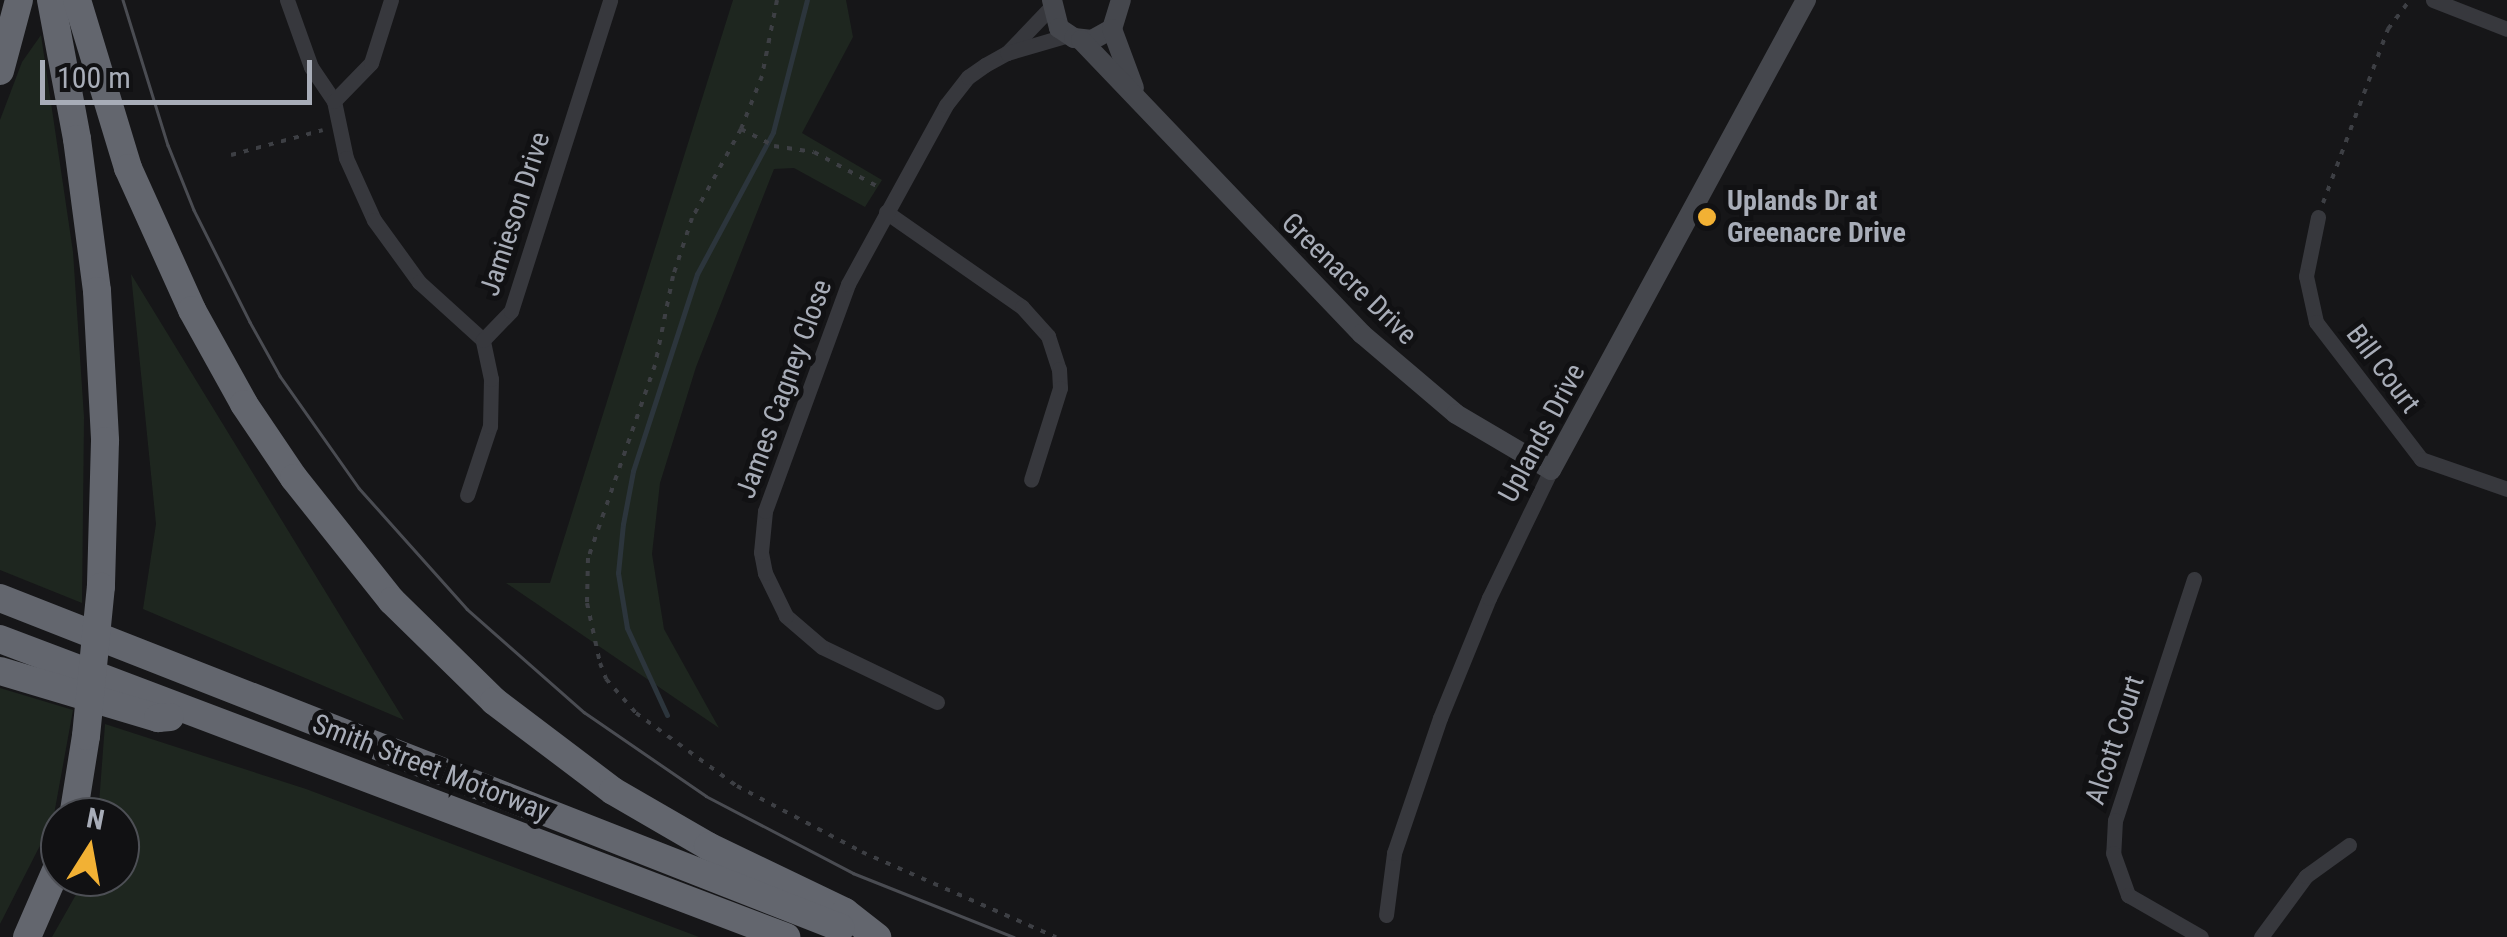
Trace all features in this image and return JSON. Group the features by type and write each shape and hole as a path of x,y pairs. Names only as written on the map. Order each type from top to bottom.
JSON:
{"highway":[{"path":"0,72 20,0"},
{"path":"52,0 77,139 97,291 105,441 101,587 76,797"},
{"path":"77,0 128,168 192,310 244,404 294,478 392,601 494,700 613,791 708,846 846,912 877,937"},
{"name":"Smith Street Motorway","path":"0,598 863,937"},
{"name":"Smith Street Motorway","path":"0,639 786,937"},
{"path":"0,671 158,718 196,714"},
{"path":"27,937 44,897"}],"street":[{"path":"287,0 311,67 334,101 336,126 359,189 398,256 444,308 483,340 491,379 490,426 467,495"},
{"path":"334,101 371,64 391,0"},
{"name":"Jamieson Drive","path":"483,340 506,319 516,297 610,0"},
{"name":"Uplands Drive","path":"1386,915 1394,853 1446,703 1489,598 1551,470 1806,0"},
{"path":"2432,0 2507,29"},
{"path":"1074,37 1092,40 1112,29 1125,3"},
{"name":"Greenacre Drive","path":"1052,4 1054,18 1137,94 1209,178 1362,334 1456,414 1551,470"},
{"name":"James Cagney Close","path":"937,702 803,633 774,596 762,552 770,492 848,284 955,91 1007,53 1052,4"},
{"name":"Greenacre Drive","path":"1112,29 1137,94"},
{"name":"James Cagney Close","path":"1007,53 1074,37"},
{"path":"886,212 1022,307 1048,336 1059,369 1060,388 1032,480"},
{"name":"Bill Court","path":"2318,217 2306,276 2316,322 2421,460 2507,489"},
{"name":"Alcott Court","path":"2194,578 2114,820 2113,852 2128,895 2201,937"},
{"path":"2261,937 2306,876 2349,845"}],"path":[{"path":"777,0 762,76 741,129 692,218 673,276 655,365 588,558 587,603 606,679 648,723 766,802 862,852 1056,937"},
{"path":"2318,217 2388,29 2410,0"},
{"path":"231,155 336,126"},
{"path":"741,129 774,146 814,152 895,196"}],"shaded area":[{"path":"733,0 846,0 853,37 802,133 882,180 865,207 794,168 774,169 696,367 660,483 652,554 664,629 719,728 506,583 550,583"},
{"path":"41,35 73,252 84,417 82,603 0,570 0,120 22,62"},
{"path":"131,274 404,720 143,609 156,524"},
{"path":"0,688 73,710 57,797 40,797 40,846 0,924"},
{"path":"105,724 306,789 699,937 52,937 75,897 140,897 140,797 100,797"}],"waterway":[{"path":"667,715 627,628 618,573 633,471 697,274 773,132 807,0"}],"tram line":[{"path":"123,0 168,145 194,210 280,376 359,488 467,609 584,712 706,796 853,873 1014,937"}],"place":[{"name":"Uplands Dr at Greenacre Drive","path":"1707,217"}]}
